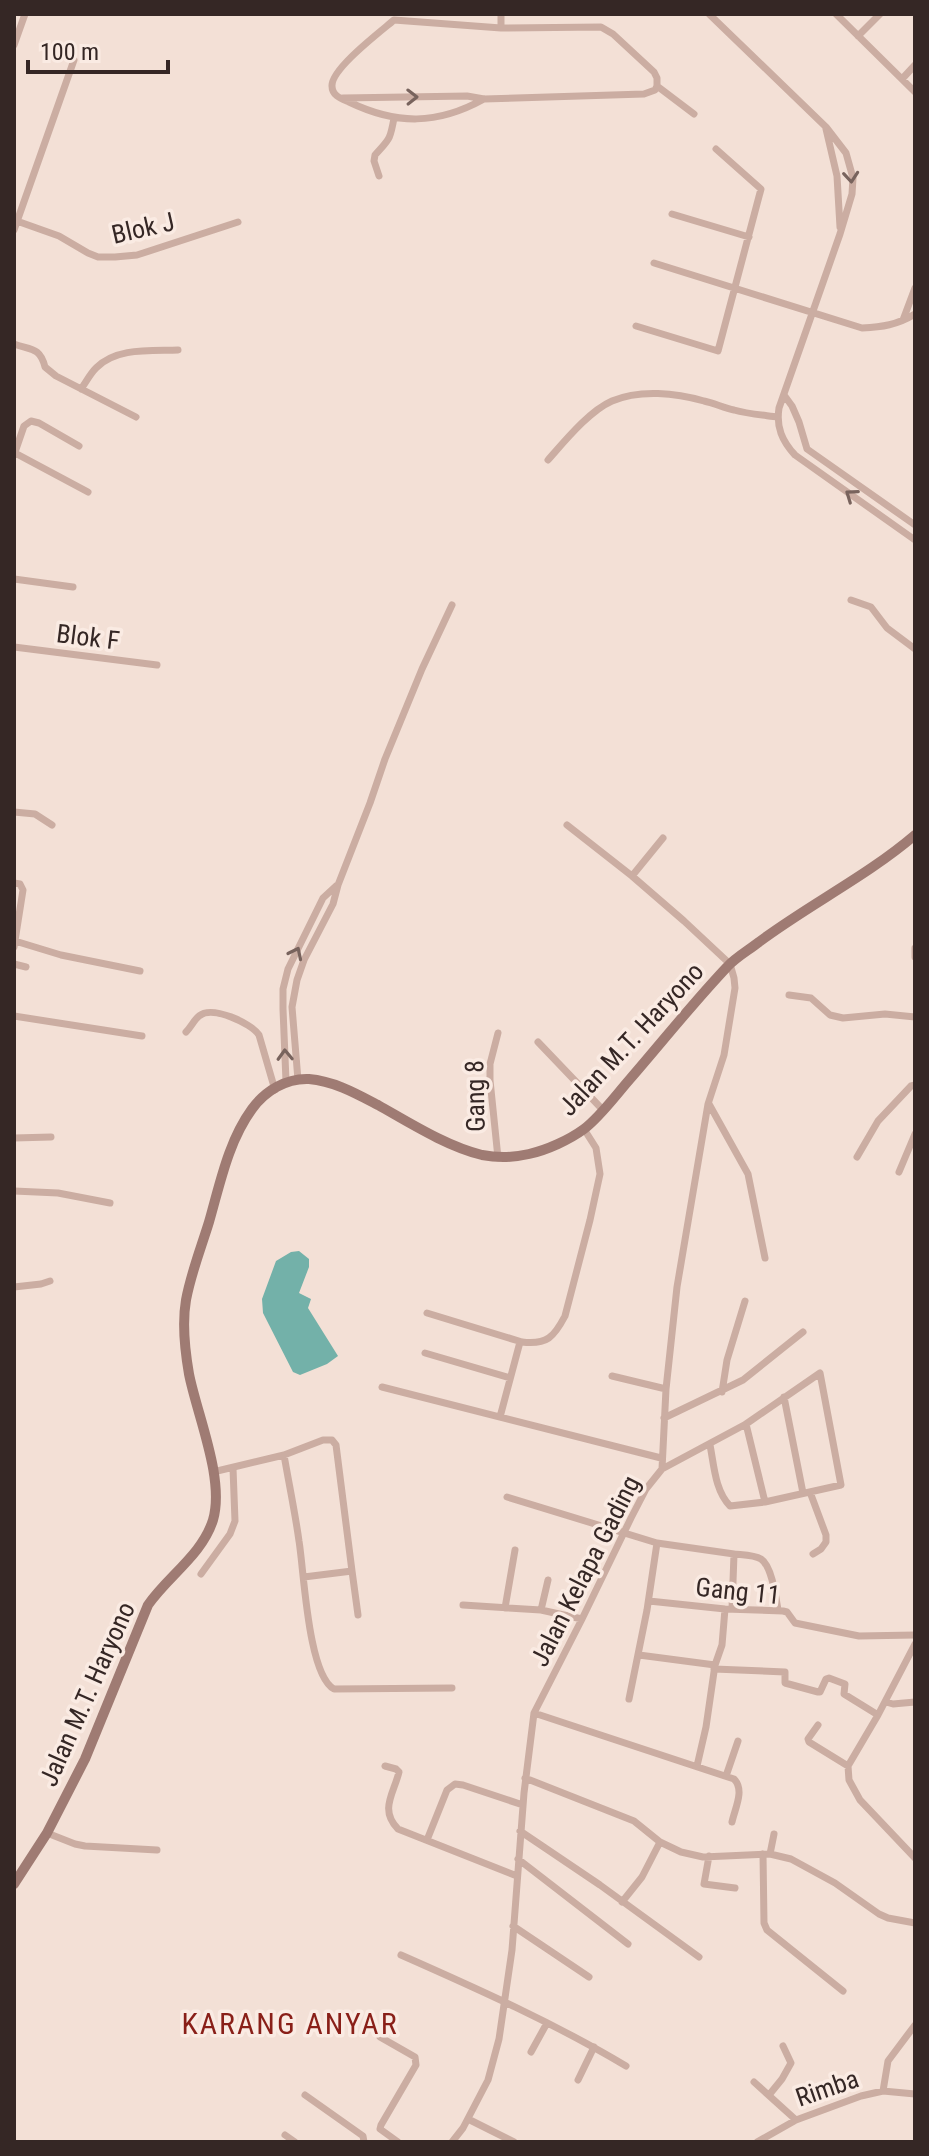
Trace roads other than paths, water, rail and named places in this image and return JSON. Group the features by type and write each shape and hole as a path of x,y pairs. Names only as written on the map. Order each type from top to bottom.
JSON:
{"main road":[{"name":"Jalan M.T. Haryono","path":"14,1884 47,1833 85,1759 148,1605 197,1550 214,1517 213,1472 189,1375 186,1303 229,1155 251,1110 265,1094 286,1081 308,1079 330,1083 355,1093 478,1154 498,1158 534,1153 553,1146 584,1129 730,964 915,835"}],"street":[{"path":"14,45 25,14"},
{"path":"501,14 501,28"},
{"path":"709,14 826,127 846,153 853,178 852,194 840,234 779,408 778,426 784,441 798,457 915,540"},
{"path":"836,14 915,92"},
{"path":"858,36 880,14"},
{"path":"339,98 467,96 484,99 644,94 655,90 657,78 613,34 601,27 501,28 391,17 341,67 332,87 339,98 363,109 408,120 438,117 484,99"},
{"path":"14,230 74,60"},
{"path":"902,79 915,65"},
{"path":"657,86 694,114"},
{"path":"379,176 375,155 386,145 394,118"},
{"path":"826,127 837,176 840,234"},
{"path":"636,326 718,351 761,189 716,149"},
{"path":"672,214 749,237"},
{"name":"Blok J","path":"15,221 59,236 98,257 137,255 238,222"},
{"path":"654,263 862,328 903,322 915,314"},
{"path":"903,322 915,288"},
{"path":"14,344 39,352 46,369 136,417"},
{"path":"81,389 95,369 112,356 178,350"},
{"path":"548,460 569,436 611,401 633,396 673,395 778,417"},
{"path":"784,395 799,422 807,449 915,525"},
{"path":"79,446 31,421 24,426 14,454 88,492"},
{"path":"798,457 807,449"},
{"path":"14,579 73,587"},
{"path":"851,600 871,607 887,628 915,649"},
{"path":"298,1080 292,1007 304,960 333,904 385,759 452,605"},
{"name":"Blok F","path":"14,647 157,665"},
{"path":"14,812 35,814 52,825"},
{"path":"567,825 632,876 730,964"},
{"path":"632,876 663,838"},
{"path":"14,883 20,884 23,890 15,944 140,971"},
{"path":"286,1081 283,999 288,969 323,898 338,885"},
{"path":"915,948 915,957"},
{"path":"14,964 26,967"},
{"name":"Jalan Kelapa Gading","path":"452,2142 488,2080 499,2039 506,2002 525,1778 534,1713 646,1489 662,1469 666,1389 677,1287 708,1104 724,1055 735,988 730,964"},
{"path":"789,995 811,998 830,1015 843,1018 885,1014 915,1017"},
{"path":"186,1032 198,1017 207,1012 238,1020 255,1029 275,1090"},
{"path":"14,1016 142,1036"},
{"name":"Gang 8","path":"498,1033 490,1064 490,1080 498,1158"},
{"path":"538,1042 602,1109"},
{"path":"857,1157 878,1121 915,1085"},
{"path":"708,1104 748,1174 765,1258"},
{"path":"427,1313 534,1344 548,1339 557,1330 565,1316 600,1174 596,1148 584,1129"},
{"path":"899,1172 915,1134"},
{"path":"14,1138 51,1137"},
{"path":"14,1191 58,1193 110,1203"},
{"path":"14,1287 50,1281"},
{"path":"722,1392 727,1360 745,1301"},
{"path":"664,1418 743,1380 803,1332"},
{"path":"500,1417 520,1342"},
{"path":"425,1353 510,1378"},
{"path":"662,1469 746,1424 820,1373 842,1483 735,1507 727,1504 719,1489 710,1445"},
{"path":"612,1376 666,1389"},
{"path":"382,1387 661,1458"},
{"path":"784,1397 806,1493 826,1535 826,1542 813,1554"},
{"path":"746,1424 765,1502"},
{"path":"213,1472 332,1440 336,1445 358,1615"},
{"path":"284,1455 304,1577 307,1615 319,1669 329,1687 452,1688"},
{"path":"201,1574 230,1534 235,1521 233,1468"},
{"path":"507,1497 657,1543 758,1557 766,1564 778,1610"},
{"path":"629,1699 657,1543"},
{"path":"505,1608 515,1550"},
{"path":"697,1766 714,1667 729,1609 734,1554"},
{"path":"304,1577 352,1571"},
{"path":"541,1610 548,1580"},
{"name":"Gang 11","path":"649,1601 729,1609 778,1610 787,1612 795,1623 859,1636 915,1635"},
{"path":"463,1605 541,1610 582,1619"},
{"path":"915,1644 886,1702 848,1766 849,1780 860,1800 915,1858"},
{"path":"639,1655 714,1667 785,1672 785,1683 818,1692 828,1678 846,1685 844,1694 878,1715"},
{"path":"886,1702 915,1702"},
{"path":"534,1713 737,1781 740,1787 732,1822"},
{"path":"818,1725 809,1742 848,1766"},
{"path":"726,1776 738,1741"},
{"path":"385,1766 399,1772 387,1805 388,1815 398,1829 517,1876"},
{"path":"525,1778 634,1821 660,1842 681,1852 709,1856 766,1854 791,1859 888,1918 915,1923"},
{"path":"427,1840 447,1790 455,1784 523,1805"},
{"path":"520,1831 699,1957"},
{"path":"47,1833 85,1846 157,1850"},
{"path":"774,1834 766,1854 764,1923 767,1930 843,1991"},
{"path":"622,1902 642,1877 660,1842"},
{"path":"709,1856 704,1884 735,1888"},
{"path":"518,1859 628,1944"},
{"path":"513,1926 589,1977"},
{"path":"401,1955 506,2002 626,2066"},
{"path":"531,2052 547,2023"},
{"path":"883,2091 888,2061 915,2025"},
{"path":"380,2037 415,2057 416,2061 380,2129 398,2142"},
{"path":"769,2095 791,2063 783,2046"},
{"path":"578,2080 594,2047"},
{"path":"754,2082 796,2120"},
{"name":"Rimba","path":"757,2142 796,2120 839,2103 883,2091 915,2094"},
{"path":"305,2095 363,2136 364,2142"},
{"path":"468,2119 514,2142"},
{"path":"285,2135 295,2142"}],"water":[{"path":"299,1251 309,1259 309,1267 299,1293 311,1299 308,1308 338,1356 300,1375 293,1372 263,1313 262,1299 276,1261"}],"district":[{"name":"KARANG ANYAR","path":"290,2023"}]}
